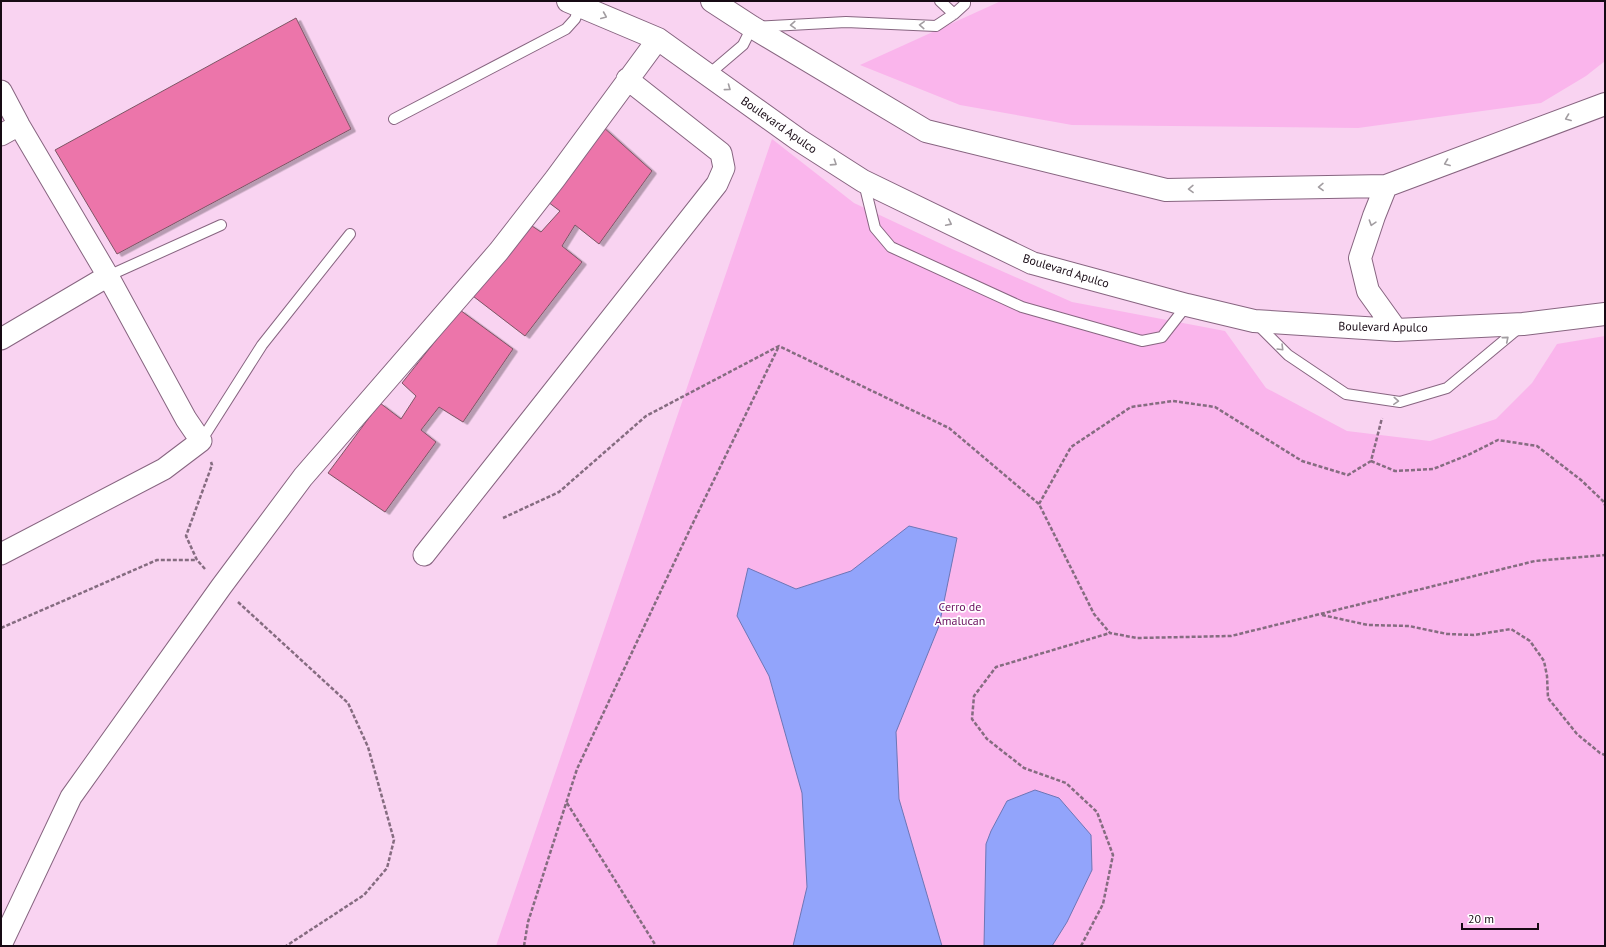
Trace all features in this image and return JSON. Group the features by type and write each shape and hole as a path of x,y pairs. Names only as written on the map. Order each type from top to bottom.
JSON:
{"street":[{"path":"712,1 752,27 926,131 1166,190 1386,186 1605,104"},
{"name":"Boulevard Apulco","path":"574,4 658,39 709,74 799,140 863,181 1032,262 1187,305 1254,321 1396,330 1523,324 1605,314"},
{"path":"1,945 71,797 221,587 303,477 499,251 555,179 658,39"},
{"path":"424,555 717,184 724,168 721,153 627,80"},
{"path":"1,91 19,125 108,276 186,419 200,441 164,469 1,554"},
{"path":"1,135 19,125"},
{"path":"1386,186 1360,258 1368,291 1396,330"},
{"path":"1,339 108,276"}],"lane":[{"path":"940,1 954,14"},
{"path":"709,74 743,45 752,27 846,22 936,26 954,14 965,4 965,1"},
{"path":"394,119 566,29 575,19 574,4"},
{"path":"863,181 875,228 891,247 1022,307 1142,341 1162,337 1187,305"},
{"path":"108,276 221,225"},
{"path":"200,441 262,345 350,234"},
{"path":"1254,321 1288,355 1346,394 1400,402 1447,388 1523,324"}],"path":[{"path":"779,346 949,428 1038,504 1094,614 1110,633"},
{"path":"503,518 559,492 646,416 779,346"},
{"path":"524,946 528,922 577,769 690,527 779,346"},
{"path":"1038,504 1072,447 1131,407 1173,401 1214,407 1302,461 1348,475 1370,461 1387,400"},
{"path":"1370,461 1395,471 1433,469 1468,455 1498,440 1537,446 1581,480 1603,501 1605,505"},
{"path":"1,628 157,560 198,560 186,536 212,465 200,441"},
{"path":"1081,946 1103,904 1113,855 1097,812 1066,783 1024,768 987,739 972,720 974,696 996,667 1110,633 1137,638 1231,636 1534,560 1605,556"},
{"path":"221,587 348,703 368,747 394,840 388,868 364,895 286,946"},
{"path":"1320,614 1368,625 1409,626 1447,634 1474,635 1511,630 1530,641 1544,661 1547,676 1548,698 1577,734 1600,753 1605,755"},
{"path":"567,803 656,946"}],"green space":[{"path":"1001,1 1605,1 1605,61 1586,76 1541,103 1358,128 1072,125 960,105 860,65"},
{"name":"Cerro de Amalucan","path":"772,139 854,203 952,249 1072,302 1225,331 1266,388 1347,431 1430,441 1496,419 1532,383 1557,344 1605,336 1605,946 496,946"}],"water":[{"path":"909,526 957,538 939,626 896,732 899,799 942,946 793,946 807,887 802,793 769,676 737,616 748,568 796,589 851,571"},
{"path":"1035,790 1059,798 1091,835 1092,870 1067,922 1052,946 984,946 986,844 991,831 1007,801"}],"building":[{"path":"296,18 351,129 117,254 55,150"},
{"path":"602,126 652,171 599,244 575,225 562,246 582,262 525,336 469,293 529,224 541,232 560,211 548,202"},
{"path":"460,310 513,349 463,422 439,407 421,430 436,442 385,512 328,473 380,403 401,419 416,396 402,383"}]}
